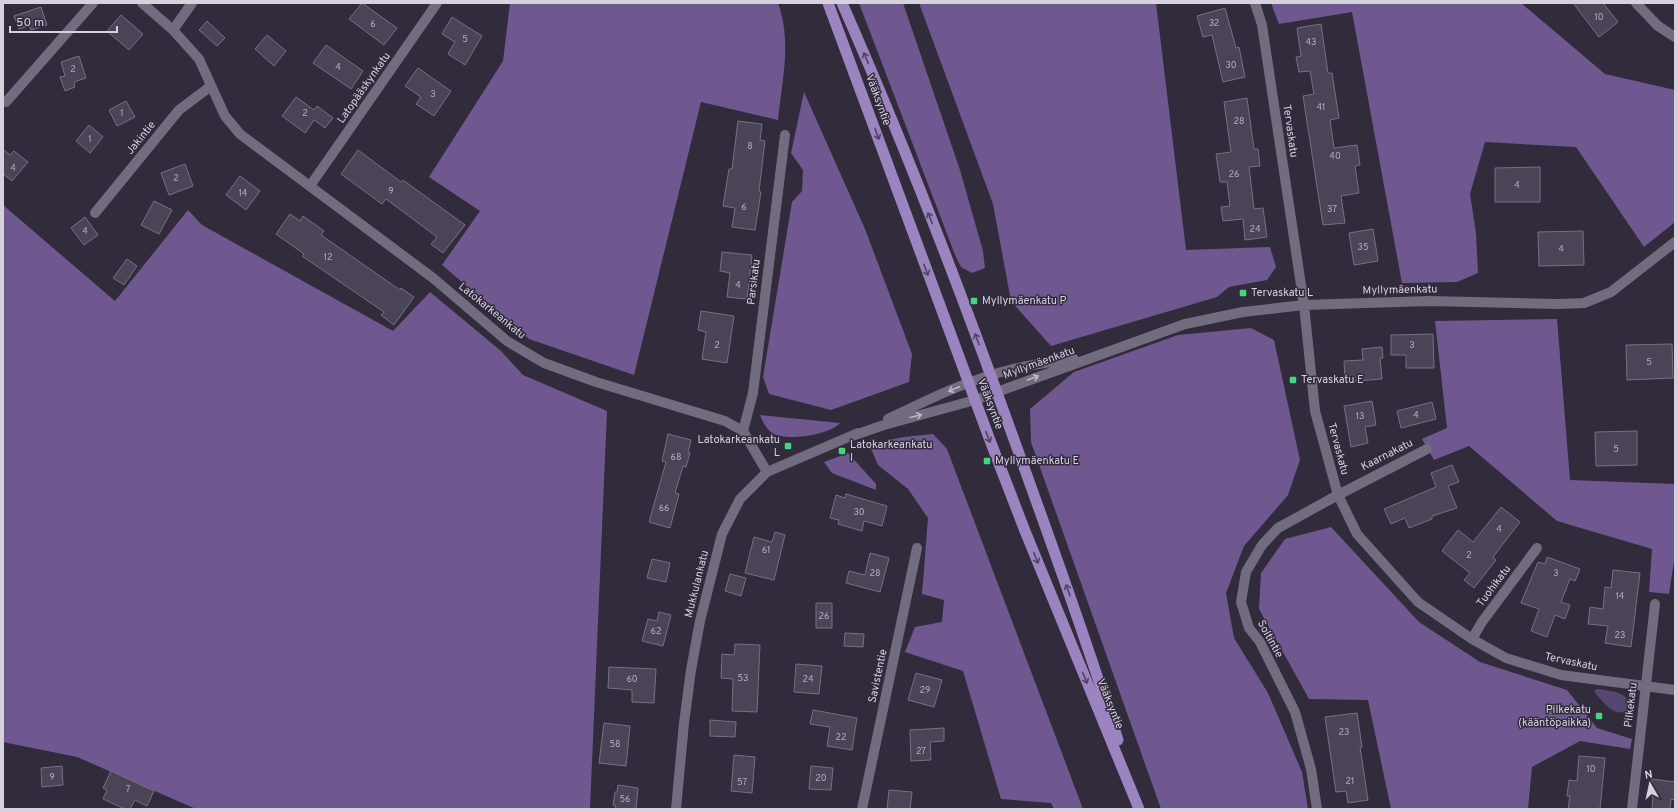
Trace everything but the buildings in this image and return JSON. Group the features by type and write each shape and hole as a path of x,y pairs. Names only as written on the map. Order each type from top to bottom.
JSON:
{"highway":[{"name":"Vääksyntie","path":"828,3 968,383 1025,531 1140,809"},
{"name":"Vääksyntie","path":"842,3 899,139 991,376 1059,562 1140,809"}],"street":[{"path":"6,102 93,3"},
{"name":"Latokarkeankatu","path":"142,3 173,30 199,59 225,116 240,134 433,278 507,341 544,363 596,382 725,421 743,431"},
{"path":"173,30 192,3"},
{"name":"Latopääskynkatu","path":"310,186 438,3"},
{"name":"Tervaskatu","path":"1255,3 1262,25 1304,305 1315,411 1338,495 1357,534 1418,602 1472,639 1506,658 1561,675 1675,690"},
{"path":"1636,3 1658,26 1675,37"},
{"name":"Jakintie","path":"95,213 179,110 211,86"},
{"name":"Parsikatu","path":"743,431 752,393 785,134"},
{"name":"Myllymäenkatu","path":"975,400 1185,324 1243,312 1304,305 1429,301 1558,304 1584,303 1611,292 1675,242"},
{"name":"Myllymäenkatu","path":"991,376 1013,368 1072,359 1113,350"},
{"name":"Mukkulankatu","path":"676,809 684,724 691,670 700,621 722,534 740,499 767,472 852,436 938,395 991,376"},
{"name":"Mukkulankatu","path":"852,436 884,425 975,400"},
{"path":"743,431 767,472"},
{"name":"Kaarnakatu","path":"1338,495 1427,449"},
{"name":"Soltintie","path":"1317,809 1311,769 1295,712 1260,642 1249,628 1241,602 1246,572 1262,545 1278,528 1338,495"},
{"name":"Savistentie","path":"862,809 917,548"},
{"name":"Tuohikatu","path":"1472,639 1482,622 1537,548"},
{"name":"Pilkekatu","path":"1632,809 1655,604"}],"shaded area":[{"path":"510,3 778,3 784,32 785,61 778,120 701,102 634,375 529,339 442,265 480,211 429,177 503,61"},
{"path":"859,3 903,3 960,170 983,251 985,268 972,273 961,267 955,255"},
{"path":"919,3 1156,3 1186,250 1270,247 1276,267 1267,280 1229,287 1217,297 1051,346 1011,301 993,204"},
{"path":"1271,3 1521,3 1605,74 1675,90 1675,222 1644,247 1576,147 1485,142 1470,194 1476,233 1478,273 1457,282 1402,283 1352,12 1279,24"},
{"path":"804,92 865,229 912,354 909,382 831,410 769,394 763,377 792,202 802,191 803,170 791,153"},
{"path":"3,205 115,301 188,210 202,225 393,331 430,292 501,351 523,375 607,411 590,809 196,809 77,757 3,742"},
{"path":"1557,319 1570,480 1675,484 1675,554 1669,594 1649,592 1652,549 1557,521 1469,446 1434,460 1422,439 1447,428 1435,321"},
{"path":"1251,328 1274,340 1300,460 1288,495 1244,546 1226,593 1234,638 1268,693 1302,772 1308,809 1161,809 1031,442 1030,409 1074,372 1178,335"},
{"path":"760,415 840,423 827,431 818,434 787,437 778,436 772,433 765,425"},
{"path":"933,434 947,449 1083,809 1054,809 1051,803 1001,799 963,671 905,652 915,627 942,622 944,600 922,594 928,518 908,489 878,465 869,444 904,437"},
{"path":"848,453 876,484 876,490 832,473 824,462"},
{"path":"1331,527 1419,622 1480,662 1567,690 1597,728 1632,739 1630,749 1580,741 1532,767 1528,809 1391,809 1368,700 1309,699 1259,609 1261,573 1285,539"},
{"path":"1599,689 1618,693 1626,697 1631,706 1628,711 1614,711 1606,705 1594,690"}],"place":[{"name":"Tervaskatu L","path":"1243,293"},
{"name":"Myllymäenkatu P","path":"974,301"},
{"name":"Tervaskatu E","path":"1293,380"},
{"name":"Latokarkeankatu L","path":"788,446"},
{"name":"Latokarkeankatu I","path":"842,451"},
{"name":"Myllymäenkatu E","path":"987,461"},
{"name":"Pilkekatu (kääntöpaikka)","path":"1599,716"}]}
